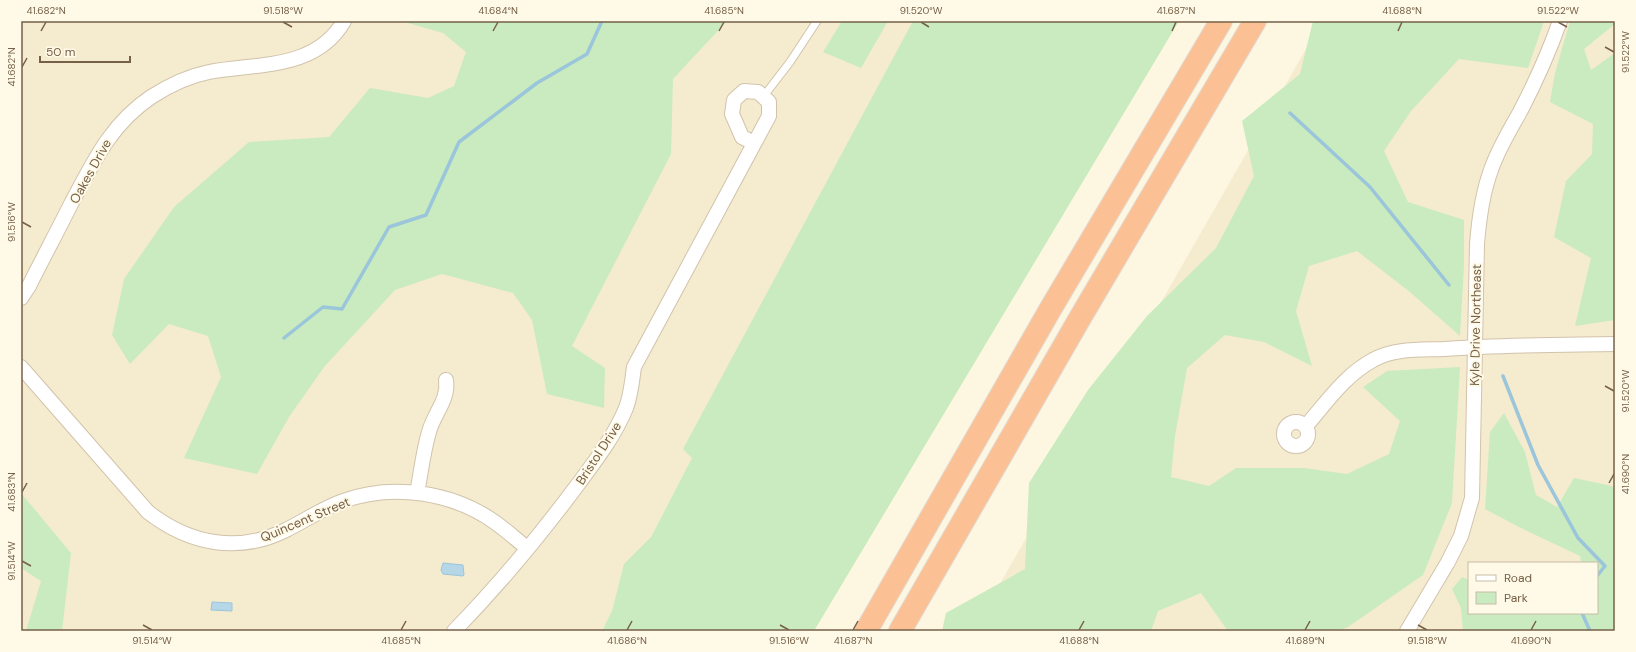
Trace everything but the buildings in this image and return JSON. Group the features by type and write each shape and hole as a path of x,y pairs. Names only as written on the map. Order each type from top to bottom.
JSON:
{"highway":[{"path":"866,631 1051,308 1221,21"},
{"path":"900,631 1076,325 1255,21"}],"street":[{"name":"Oakes Drive","path":"21,298 29,286 97,155 119,125 137,108 173,85 202,74 290,62 304,57 317,50 331,39 344,21"},
{"name":"Kyle Drive Northeast","path":"1407,631 1448,562 1461,536 1472,498 1477,244 1478,221 1484,191 1500,148 1539,75 1560,21"},
{"path":"754,143 742,137 732,114 734,100 744,91 758,92 763,97"},
{"name":"Bristol Drive","path":"454,631 475,609 560,509 595,461 617,427 626,408 634,367 769,116 768,102 763,97"},
{"path":"1306,426 1348,377 1372,360 1385,354 1399,351 1474,347 1615,344"},
{"name":"Quincent Street","path":"21,367 148,512 171,528 191,537 222,543 246,542 267,538 286,530 322,510 344,501 367,495 383,493 416,493 455,502 476,511 496,523 527,548"},
{"path":"416,493 429,432 435,415 446,397 446,380"}],"lane":[{"path":"763,97 790,62 817,21"}],"shaded area":[{"path":"21,21 920,21 602,631 21,631"},
{"path":"1322,21 1615,21 1615,631 973,631"}],"green space":[{"path":"401,21 727,21 673,79 671,154 572,346 605,368 604,408 547,394 532,320 513,293 442,274 395,290 324,367 289,417 257,474 184,458 221,377 208,336 169,324 130,364 112,335 124,279 174,207 249,142 329,137 370,88 428,98 454,86 466,52 443,33"},
{"path":"842,21 888,21 861,68 823,52"},
{"path":"913,21 1179,21 814,631 602,631 612,611 624,564 651,537 692,458 683,449"},
{"path":"1313,21 1544,21 1528,68 1459,59 1411,111 1384,151 1408,202 1464,220 1464,266 1460,336 1410,292 1357,251 1309,266 1296,311 1312,366 1264,342 1225,335 1187,368 1175,436 1171,477 1209,486 1236,468 1304,468 1347,474 1389,454 1400,421 1363,387 1387,371 1460,367 1452,503 1423,575 1348,627 1338,631 1228,631 1201,593 1158,611 1151,631 942,631 946,613 1025,569 1029,483 1088,390 1147,316 1216,248 1254,176 1242,121 1300,74"},
{"path":"1570,21 1615,21 1615,24 1584,49 1591,70 1615,53 1615,320 1575,326 1591,258 1554,237 1566,181 1592,154 1593,124 1550,102 1555,73"},
{"path":"1504,413 1525,452 1536,495 1557,507 1574,478 1612,486 1615,490 1615,631 1463,631 1461,608 1452,589 1462,577 1468,580 1468,614 1598,614 1598,562 1581,562 1580,556 1485,509 1490,432"},
{"path":"21,493 71,553 62,631 26,631 41,581 21,568"}],"water":[{"path":"443,563 463,565 464,575 443,574 441,570"},
{"path":"212,602 232,603 232,611 211,610"}],"waterway":[{"path":"284,338 323,307 342,309 389,227 426,215 459,142 537,83 587,54 602,21"},
{"path":"1290,113 1370,187 1449,285"},
{"path":"1503,376 1538,465 1578,538 1605,566 1598,575"},
{"path":"1582,614 1590,631"}]}
